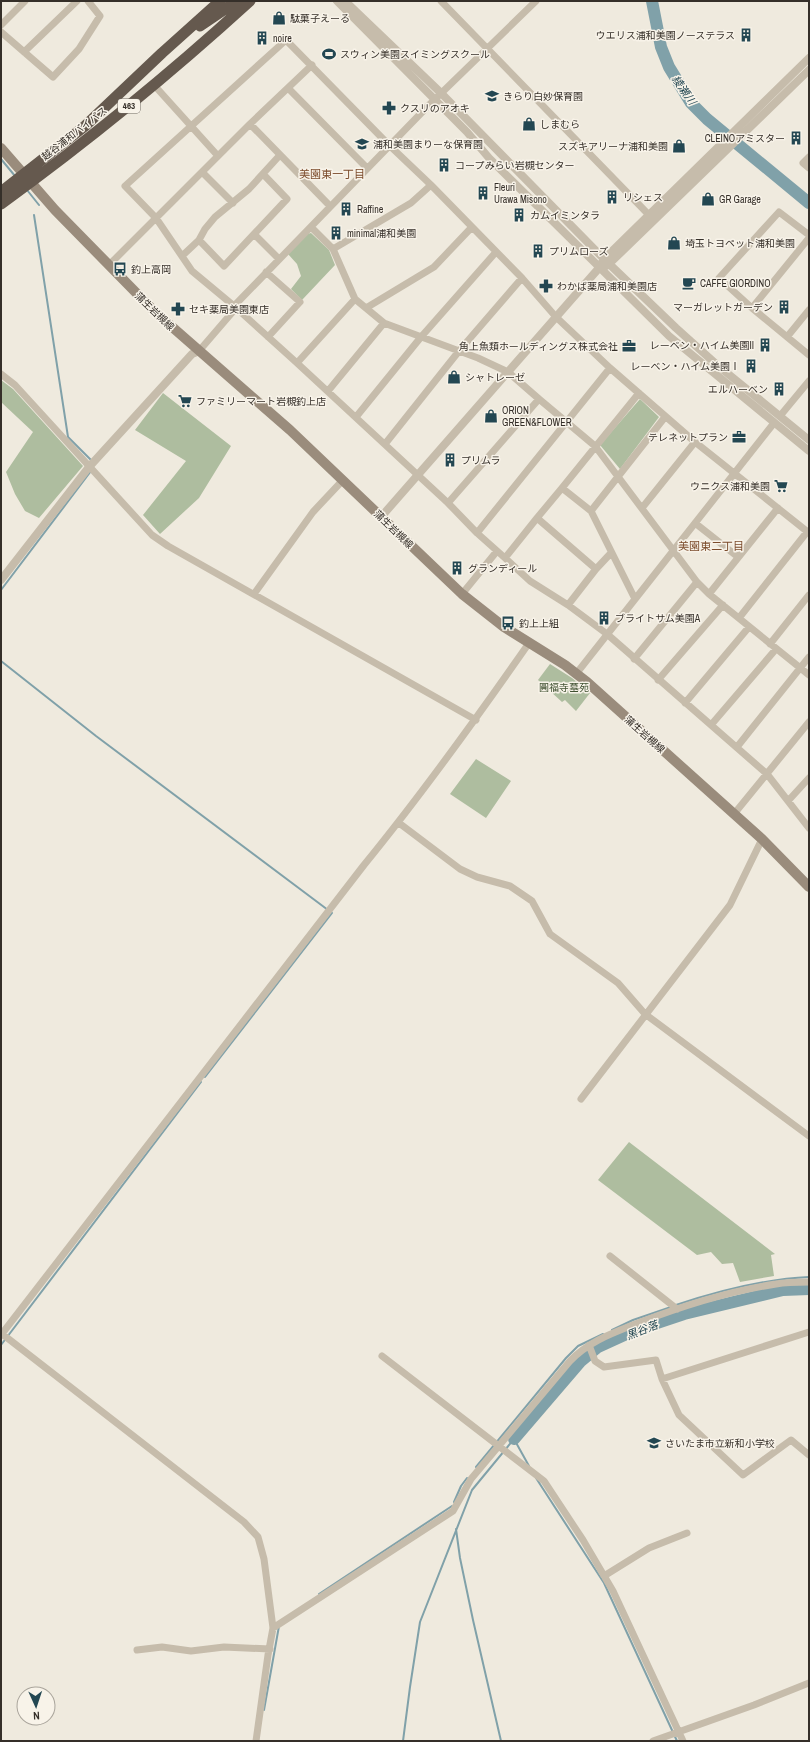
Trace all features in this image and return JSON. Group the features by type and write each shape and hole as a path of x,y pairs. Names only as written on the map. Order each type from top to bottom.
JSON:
{"highway":[{"name":"越谷浦和バイパス","path":"1,204 162,53 220,1"},
{"path":"162,53 237,1"},
{"name":"越谷浦和バイパス","path":"1,192 27,179 154,85 250,1"}],"main road":[{"name":"蒲生岩槻線","path":"1,148 59,215 155,312 252,395 462,594 484,612 576,674 597,690 762,839 809,887"}],"street":[{"path":"1,25 26,1"},
{"path":"24,52 77,1"},
{"path":"1,32 53,77 79,49 100,16 88,1"},
{"path":"337,1 467,132 489,158 669,336 809,451"},
{"path":"344,1 441,93 606,261 711,359 809,440"},
{"path":"441,1 649,215"},
{"path":"1,580 89,466 192,354 200,351 235,307 266,272 434,99 531,3"},
{"path":"739,618 808,533 664,417 610,368 556,317 522,278 286,40 125,186 156,218 192,271 235,307 328,391 448,503 477,533 530,581 568,605 607,634 767,774 809,828"},
{"path":"381,517 599,268 649,215 743,121 809,58"},
{"path":"108,265 250,124 312,65"},
{"path":"606,261 720,156 809,70"},
{"path":"154,85 218,156"},
{"path":"288,88 367,168"},
{"path":"250,124 330,206"},
{"path":"182,256 199,240 205,229 215,217 249,189 280,155"},
{"path":"809,157 803,163 809,168"},
{"path":"202,172 233,202"},
{"path":"199,240 224,266 287,199 263,174"},
{"path":"333,249 411,203 431,185"},
{"path":"809,235 779,212 719,278 752,308 809,355"},
{"path":"311,227 333,249 356,298 384,323 478,358 508,372 595,446 620,477 697,582 709,594 809,675"},
{"path":"366,308 434,266 472,227"},
{"path":"254,234 280,259"},
{"path":"752,308 809,238"},
{"path":"356,417 421,337 496,252"},
{"path":"266,272 300,302 268,337"},
{"path":"385,444 459,351 522,278"},
{"path":"297,363 356,298"},
{"path":"787,337 809,310"},
{"path":"328,391 384,323"},
{"path":"477,533 610,368"},
{"path":"1,374 15,384 152,535 168,546 476,720"},
{"path":"780,416 809,381"},
{"path":"505,558 639,393"},
{"path":"448,503 539,398"},
{"path":"591,512 620,477 664,417"},
{"path":"576,674 774,423"},
{"path":"642,508 695,442"},
{"path":"254,594 313,512 343,480"},
{"path":"562,488 591,512 635,599"},
{"path":"709,594 778,508"},
{"path":"537,518 596,569"},
{"path":"696,523 738,557"},
{"path":"462,594 497,551"},
{"path":"568,605 596,569 611,553"},
{"path":"634,659 697,582"},
{"path":"770,644 809,595"},
{"path":"658,680 723,605"},
{"path":"685,703 749,627"},
{"path":"256,1741 273,1628 264,1559 258,1537 251,1527 1,1334 354,878 399,823 476,720 529,643"},
{"path":"711,725 776,649"},
{"path":"737,747 809,657"},
{"path":"734,814 809,722"},
{"path":"788,801 809,778"},
{"path":"399,823 460,869 477,877 510,886 532,901 550,934 618,983 645,1014 809,1136"},
{"path":"581,1099 730,905 762,839"},
{"path":"610,1256 676,1309"},
{"path":"273,1628 453,1511 472,1479 570,1361 589,1345 612,1333 676,1309 730,1294 776,1284 809,1282"},
{"path":"662,1379 809,1332"},
{"path":"589,1345 595,1361 604,1367 656,1360 662,1379 679,1415 743,1475 791,1440 809,1455"},
{"path":"382,1356 544,1481 604,1576 636,1638 683,1741"},
{"path":"604,1576 649,1548 687,1533"},
{"path":"137,1650 162,1647 191,1651 224,1647 270,1649"},
{"path":"653,1741 754,1705 809,1683"}],"green space":[{"path":"311,233 329,250 335,265 302,300 291,289 301,276 297,264 288,254 307,234"},
{"path":"1,380 13,389 83,466 39,518 25,511 15,494 6,472 33,432 1,402"},
{"path":"163,393 231,446 199,498 160,534 143,515 186,461 135,430"},
{"path":"640,399 659,417 620,469 600,445"},
{"name":"圓福寺墓苑","path":"550,664 572,678 590,693 576,711 565,700 562,702 538,680"},
{"path":"476,759 511,781 486,818 450,794"},
{"path":"629,1142 775,1254 771,1255 774,1276 740,1282 733,1263 722,1264 711,1252 697,1255 598,1180"}],"waterway":[{"name":"綾瀬川","path":"652,1 661,47 669,67 691,103 707,119 809,203"},
{"path":"1,159 15,176"},
{"path":"27,190 39,205"},
{"path":"34,215 68,437 92,461"},
{"path":"1,590 91,471"},
{"path":"1,661 96,736 332,913 205,1077"},
{"path":"1,1345 201,1082"},
{"path":"676,1305 741,1286 775,1280 809,1277"},
{"name":"黒谷落","path":"514,1439 580,1362 598,1347 633,1331 684,1314 783,1290 809,1289"},
{"path":"612,1330 633,1320 671,1307"},
{"path":"476,1467 566,1358 578,1346 603,1334"},
{"path":"403,1741 420,1622 472,1490 514,1439 529,1466"},
{"path":"454,1502 461,1486 467,1478"},
{"path":"536,1478 604,1583 677,1741"},
{"path":"319,1594 452,1506"},
{"path":"456,1529 460,1558 473,1620 501,1741"},
{"path":"264,1710 279,1626"}],"place":[{"name":"駄菓子えーる","path":"279,18"},
{"name":"ウエリス浦和美園ノーステラス","path":"746,35"},
{"name":"noire","path":"262,38"},
{"name":"スウィン美園スイミングスクール","path":"329,54"},
{"name":"きらり白妙保育園","path":"492,96"},
{"name":"クスリのアオキ","path":"389,108"},
{"name":"しまむら","path":"529,124"},
{"name":"CLEINOアミスター","path":"796,138"},
{"name":"浦和美園まりーな保育園","path":"362,144"},
{"name":"スズキアリーナ浦和美園","path":"679,146"},
{"name":"コープみらい岩槻センター","path":"444,165"},
{"name":"Fleuri Urawa Misono","path":"483,193"},
{"name":"リシェス","path":"612,197"},
{"name":"GR Garage","path":"708,199"},
{"name":"Raffine","path":"346,209"},
{"name":"カムイミンタラ","path":"519,215"},
{"name":"minimal浦和美園","path":"336,233"},
{"name":"埼玉トヨペット浦和美園","path":"674,243"},
{"name":"プリムローズ","path":"538,251"},
{"name":"釣上高岡","path":"120,269"},
{"name":"CAFFE GIORDINO","path":"689,283"},
{"name":"わかば薬局浦和美園店","path":"546,286"},
{"name":"マーガレットガーデン","path":"784,307"},
{"name":"セキ薬局美園東店","path":"178,309"},
{"name":"レーベン・ハイム美園II","path":"765,345"},
{"name":"角上魚類ホールディングス株式会社","path":"629,346"},
{"name":"レーベン・ハイム美園Ⅰ","path":"751,366"},
{"name":"シャトレーゼ","path":"454,377"},
{"name":"エルハーベン","path":"779,389"},
{"name":"ファミリーマート岩槻釣上店","path":"185,401"},
{"name":"ORION GREEN&FLOWER","path":"491,416"},
{"name":"テレネットプラン","path":"739,437"},
{"name":"プリムラ","path":"450,460"},
{"name":"ウニクス浦和美園","path":"781,486"},
{"name":"グランディール","path":"457,568"},
{"name":"ブライトサム美園A","path":"604,618"},
{"name":"釣上上組","path":"508,623"},
{"name":"さいたま市立新和小学校","path":"654,1443"}],"district":[{"name":"美園東一丁目","path":"332,174"},
{"name":"美園東二丁目","path":"711,546"}]}
